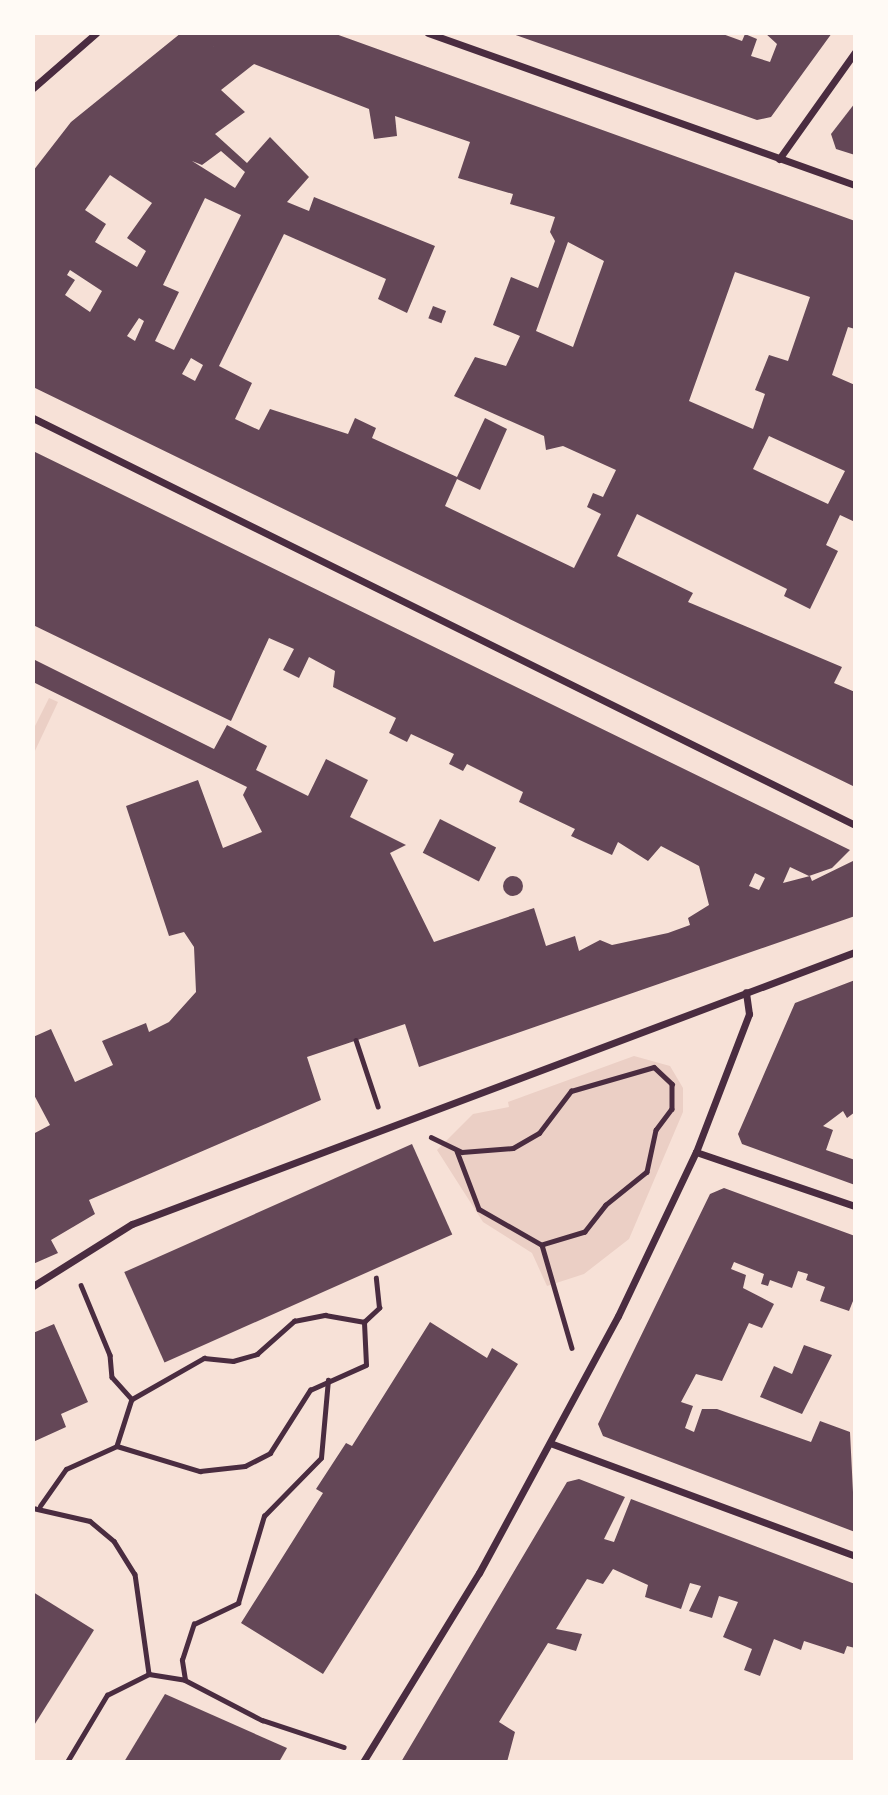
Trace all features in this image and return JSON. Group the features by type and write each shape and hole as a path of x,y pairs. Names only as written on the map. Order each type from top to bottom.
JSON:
{"street":[{"path":"33,88 96,33"},
{"path":"428,33 855,185"},
{"path":"779,159 855,52"},
{"path":"33,418 855,825"},
{"path":"33,1286 73,1264 132,1224 386,1125 855,952"},
{"path":"363,1762 421,1673 582,1384 696,1152 749,1014 746,992"},
{"path":"696,1152 855,1206"},
{"path":"550,1443 855,1556"}],"path":[{"path":"356,1041 386,1125"},
{"path":"441,1144 457,1150 513,1148 539,1133 563,1094 606,1085 628,1070 654,1067 663,1074 674,1098 653,1138 647,1172 585,1232 541,1245"},
{"path":"457,1150 479,1209 541,1245 582,1384"},
{"path":"73,1264 110,1355 112,1377 132,1399"},
{"path":"40,1506 66,1469 117,1446 200,1471 245,1466 270,1453 310,1390 366,1365 364,1322 379,1308 376,1278"},
{"path":"117,1446 132,1399 204,1358 233,1361 257,1354 294,1321 325,1315 364,1322"},
{"path":"185,1679 182,1660 194,1624 238,1603 264,1516 321,1458 328,1380"},
{"path":"33,1508 40,1506 90,1521 114,1541 135,1574 149,1674"},
{"path":"67,1762 107,1695 149,1674 185,1679 262,1720 368,1754"}],"shaded area":[{"path":"49,698 58,702 33,755 33,730"},
{"path":"634,1056 670,1066 683,1088 683,1112 629,1239 584,1274 547,1286 532,1253 483,1222 437,1150 473,1114 509,1107 508,1102"}],"building":[{"path":"181,33 333,33 855,221 855,329 848,327 832,375 855,385 855,522 840,515 826,545 838,551 810,609 784,596 787,589 637,514 617,556 693,593 688,602 842,667 834,683 855,692 855,787 33,387 33,171 71,122","holes":["254,64 369,109 374,139 397,136 395,116 470,142 458,178 513,194 510,204 555,217 550,232 555,241 538,288 511,277 493,325 520,336 506,366 475,357 454,396 544,436 546,450 563,446 616,470 603,497 593,493 587,507 601,514 574,568 445,506 457,479 480,490 507,429 485,418 457,477 372,438 376,428 355,418 348,434 270,409 259,430 235,419 252,383 219,366 284,234 386,279 378,299 407,313 435,246 314,197 309,211 287,202 309,177 270,137 247,163 215,134 245,112 221,90","221,151 245,172 235,188 192,161 202,165","110,175 152,203 127,238 146,251 137,267 95,242 106,224 85,210","205,198 241,215 174,350 155,341 179,292 163,285","568,242 604,261 573,347 536,331","70,270 102,291 90,312 65,295 75,280 67,275","735,272 810,297 788,361 769,355 755,390 765,394 753,429 689,401","139,318 144,321 135,341 127,336","191,358 203,365 195,381 182,374","769,436 845,471 828,504 753,469"]},
{"path":"510,33 720,33 742,41 745,34 757,39 751,56 770,62 777,44 765,33 832,33 771,117 757,120"},
{"path":"855,103 855,155 836,149 831,134"},
{"path":"433,306 446,311 441,323 428,318"},
{"path":"33,451 850,850 832,868 809,876 790,867 783,883 810,876 812,881 855,860 855,916 419,1067 405,1024 307,1057 321,1100 89,1200 95,1214 51,1240 58,1253 33,1264 33,1134 50,1125 33,1093 33,1037 51,1029 75,1082 113,1065 102,1041 146,1023 149,1032 169,1022 196,992 194,947 184,932 169,936 126,806 198,780 223,848 262,832 243,795 247,787 33,682 33,659 214,749 227,725 267,746 256,770 308,796 326,759 368,780 350,817 406,845 390,853 434,942 534,908 546,946 575,936 579,951 600,940 612,945 668,933 690,925 688,918 709,905 699,866 661,846 648,861 618,842 612,855 571,836 575,829 519,802 523,792 467,764 463,771 449,764 454,754 411,734 407,742 389,733 396,718 333,687 335,671 309,657 299,678 283,670 294,649 269,638 231,721 33,625","holes":["755,873 765,878 759,890 749,886"]},
{"path":"440,819 496,848 479,881 423,853"},
{"path":"513,876 520,879 523,886 520,893 513,896 506,893 503,886 506,879"},
{"path":"855,980 855,1112 847,1118 843,1111 823,1126 833,1130 826,1150 855,1160 855,1185 742,1144 738,1134 795,1003"},
{"path":"412,1144 452,1234 165,1363 124,1272"},
{"path":"724,1188 855,1236 855,1296 849,1311 820,1301 825,1287 806,1280 808,1274 798,1271 792,1288 770,1280 768,1286 761,1284 764,1274 734,1262 731,1269 746,1275 743,1288 774,1304 762,1328 749,1323 722,1381 696,1374 681,1402 693,1406 685,1428 694,1432 702,1409 717,1409 811,1442 820,1421 850,1432 855,1532 603,1436 598,1424 710,1194"},
{"path":"430,1322 487,1358 492,1348 518,1364 323,1674 241,1623 323,1493 316,1489 346,1443 352,1446"},
{"path":"54,1324 88,1402 61,1414 66,1427 33,1442 33,1333"},
{"path":"804,1345 832,1355 802,1414 760,1397 774,1366 792,1374"},
{"path":"579,1479 625,1497 604,1539 614,1542 631,1499 855,1584 855,1648 847,1646 844,1654 804,1641 801,1650 774,1639 760,1676 744,1670 752,1649 723,1637 738,1602 719,1596 712,1618 689,1611 701,1586 690,1583 681,1609 645,1597 648,1585 613,1569 603,1584 587,1579 556,1629 582,1634 576,1651 548,1643 499,1722 515,1732 507,1762 401,1762 567,1482"},
{"path":"33,1592 94,1630 33,1727"},
{"path":"165,1694 287,1748 279,1762 124,1762"}]}
